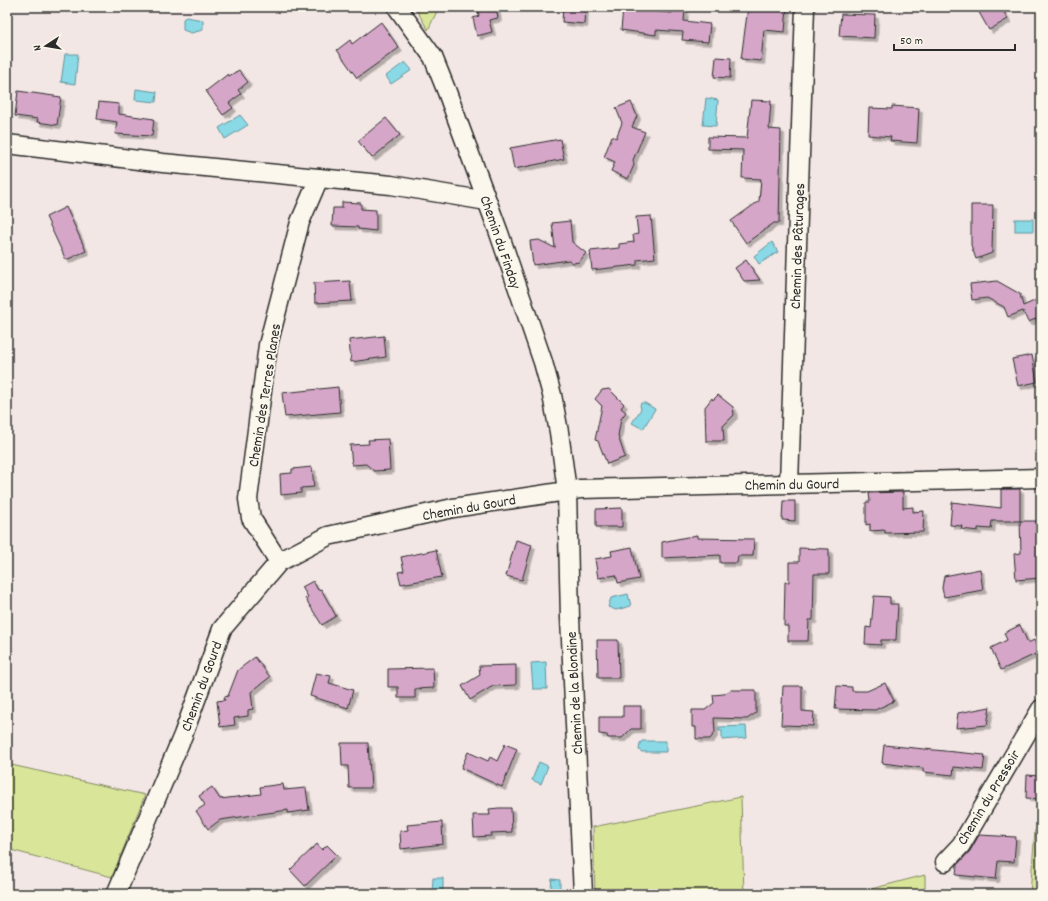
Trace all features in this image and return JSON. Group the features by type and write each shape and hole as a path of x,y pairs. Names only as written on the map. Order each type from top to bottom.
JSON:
{"street":[{"name":"Chemin du Finday","path":"397,7 433,57 488,201 543,362 552,395 567,491"},
{"name":"Chemin des Pâturages","path":"789,484 805,7"},
{"path":"7,144 164,163 391,185 488,201"},
{"name":"Chemin des Terres Planes","path":"279,562 251,518 248,499 268,345 300,222 319,178"},
{"name":"Chemin du Gourd","path":"116,894 183,735 222,629 279,562 328,536 453,508 580,489 1041,478"},
{"name":"Chemin de la Blondine","path":"567,491 571,626 583,894"},
{"name":"Chemin du Pressoir","path":"945,862 961,845 1041,709"}],"green space":[{"path":"415,7 439,7 428,30"},
{"path":"7,764 145,795 112,877 7,849"},
{"path":"741,797 744,894 595,894 593,827"},
{"path":"1035,830 1041,830 1041,894 1030,894"},
{"path":"925,875 925,894 852,894"}],"water":[{"path":"186,17 203,20 203,30 191,33 183,30 183,19"},
{"path":"65,54 78,54 75,84 61,82"},
{"path":"405,62 412,70 391,84 386,76"},
{"path":"136,89 157,92 156,102 135,100"},
{"path":"706,98 718,100 716,126 703,125"},
{"path":"240,115 248,125 225,139 219,128"},
{"path":"1015,219 1033,219 1033,231 1015,231"},
{"path":"772,242 778,252 759,264 754,256"},
{"path":"641,403 645,403 655,409 643,429 632,423 641,409"},
{"path":"628,594 631,606 616,610 608,607 611,598"},
{"path":"546,662 547,689 533,689 531,663"},
{"path":"746,726 747,738 722,740 722,731 719,731 719,727"},
{"path":"642,741 666,741 666,752 642,752 639,750 640,743"},
{"path":"539,762 548,766 541,784 532,780"},
{"path":"433,878 443,878 443,894 432,894"},
{"path":"552,879 560,880 560,894 550,894"}],"building":[{"path":"477,7 496,7 498,18 489,20 492,32 477,36 473,18 479,16"},
{"path":"563,7 585,7 584,24 562,22"},
{"path":"748,7 787,7 785,32 764,30 761,61 741,59"},
{"path":"976,7 1001,7 1008,19 989,30"},
{"path":"623,8 672,13 672,8 685,9 684,21 710,24 708,42 682,40 683,32 656,30 656,35 621,30"},
{"path":"841,14 875,15 874,38 839,36"},
{"path":"381,22 399,48 357,78 337,50 350,40 352,44"},
{"path":"716,57 731,58 730,78 714,77"},
{"path":"239,70 248,82 238,90 241,94 229,103 233,108 223,115 206,91 228,74 229,76"},
{"path":"18,91 61,97 57,125 37,122 38,119 15,116"},
{"path":"751,100 771,101 769,129 781,130 779,223 774,223 746,243 731,221 759,201 761,179 742,178 743,150 708,149 708,137 747,138"},
{"path":"99,102 119,104 119,114 154,119 152,136 115,134 117,122 97,119"},
{"path":"631,102 637,116 632,127 645,132 633,160 634,165 628,179 611,171 615,162 604,157 612,136 616,138 622,123 616,108"},
{"path":"892,106 919,108 917,143 890,141 891,137 868,135 869,108 892,109"},
{"path":"386,118 400,135 372,158 358,141"},
{"path":"560,139 564,159 514,169 510,148"},
{"path":"342,202 361,203 361,209 376,210 376,231 358,229 358,227 332,226 333,208 342,208"},
{"path":"971,205 993,205 992,253 976,259 971,245"},
{"path":"66,207 86,251 66,260 46,217"},
{"path":"651,216 655,258 637,260 637,265 592,270 590,251 619,248 619,244 634,242 633,235 638,234 636,217"},
{"path":"570,221 572,242 586,253 579,262 573,263 569,260 533,265 530,241 539,240 555,248 552,223"},
{"path":"746,260 760,280 744,281 735,268"},
{"path":"350,281 352,301 315,303 314,283"},
{"path":"997,281 1020,294 1023,306 1041,298 1041,317 1028,322 1023,311 1008,317 1004,307 987,298 972,300 970,284"},
{"path":"384,336 386,357 351,362 349,340"},
{"path":"1032,355 1037,382 1018,386 1012,359"},
{"path":"338,387 340,412 285,417 282,393"},
{"path":"609,389 624,404 621,408 626,412 621,419 618,436 625,457 607,464 598,441 595,440 602,406 595,399 602,390"},
{"path":"718,395 733,407 734,415 723,426 724,441 706,441 705,407 712,398 713,400"},
{"path":"388,439 390,470 374,471 366,464 352,465 350,445 369,444 368,440"},
{"path":"312,467 314,487 301,488 301,493 281,495 280,474 292,473 292,469"},
{"path":"1001,489 1020,489 1020,521 992,521 991,529 978,528 978,531 961,529 962,526 950,525 952,502 1001,508"},
{"path":"903,492 903,508 913,507 913,512 924,511 923,532 885,533 885,530 870,531 870,524 866,525 866,502 870,502 869,493"},
{"path":"783,501 795,501 795,521 782,520"},
{"path":"622,508 622,527 596,527 596,509"},
{"path":"1020,521 1041,521 1041,578 1016,580 1014,554 1021,553"},
{"path":"697,535 697,538 754,539 753,556 738,556 737,563 720,563 720,555 662,558 662,542"},
{"path":"516,540 532,545 522,580 506,576"},
{"path":"632,547 639,579 618,583 616,575 598,578 595,559 612,556 611,551"},
{"path":"799,548 829,549 829,574 814,574 813,620 809,620 808,641 788,641 788,626 784,626 785,582 789,582 789,562 799,562"},
{"path":"436,550 442,577 401,584 398,572 404,571 401,557"},
{"path":"980,569 983,590 944,597 942,588 944,576"},
{"path":"313,581 318,590 321,589 336,616 322,625 305,598 308,597 302,587"},
{"path":"874,596 890,597 890,604 898,604 896,640 881,640 881,645 865,644 866,627 871,628"},
{"path":"1020,625 1028,643 1034,640 1040,652 1001,670 991,648 1007,640 1004,633"},
{"path":"597,640 618,640 619,678 598,678"},
{"path":"255,657 270,677 251,692 253,709 248,710 248,716 234,718 235,725 220,727 217,701 225,700 224,697 228,696 238,670"},
{"path":"516,665 516,685 493,686 470,700 462,686 480,675 479,666"},
{"path":"433,668 434,688 415,689 415,698 398,698 398,687 388,687 388,669"},
{"path":"316,673 331,676 329,683 353,690 348,708 310,696"},
{"path":"885,683 894,701 875,710 835,709 837,686 852,687 852,691 867,691"},
{"path":"783,686 802,686 802,711 814,712 813,726 781,725"},
{"path":"731,690 756,690 756,713 747,719 714,718 715,732 710,739 696,739 696,727 692,727 692,710 705,710 714,703 713,695 724,694"},
{"path":"623,706 641,706 641,729 631,729 622,738 608,738 607,735 599,734 599,717 623,717"},
{"path":"990,707 987,725 956,728 958,713"},
{"path":"341,743 368,743 371,788 349,788 348,766 342,766"},
{"path":"505,744 517,749 502,787 461,768 468,752 488,761 490,757 497,761"},
{"path":"884,745 985,755 983,770 954,767 953,775 923,772 923,768 882,763"},
{"path":"1027,775 1041,776 1041,799 1026,798"},
{"path":"283,784 284,790 306,788 309,810 288,813 288,810 220,820 208,829 196,811 205,805 199,796 212,787 220,799 261,794 260,787"},
{"path":"511,808 512,832 491,833 491,836 474,837 473,815 490,815 489,809"},
{"path":"442,822 443,844 401,849 400,831 408,830 407,825"},
{"path":"979,835 1016,837 1014,862 998,861 996,879 956,875 957,865 970,851"},
{"path":"317,844 322,850 327,845 337,855 305,886 290,870"}]}
